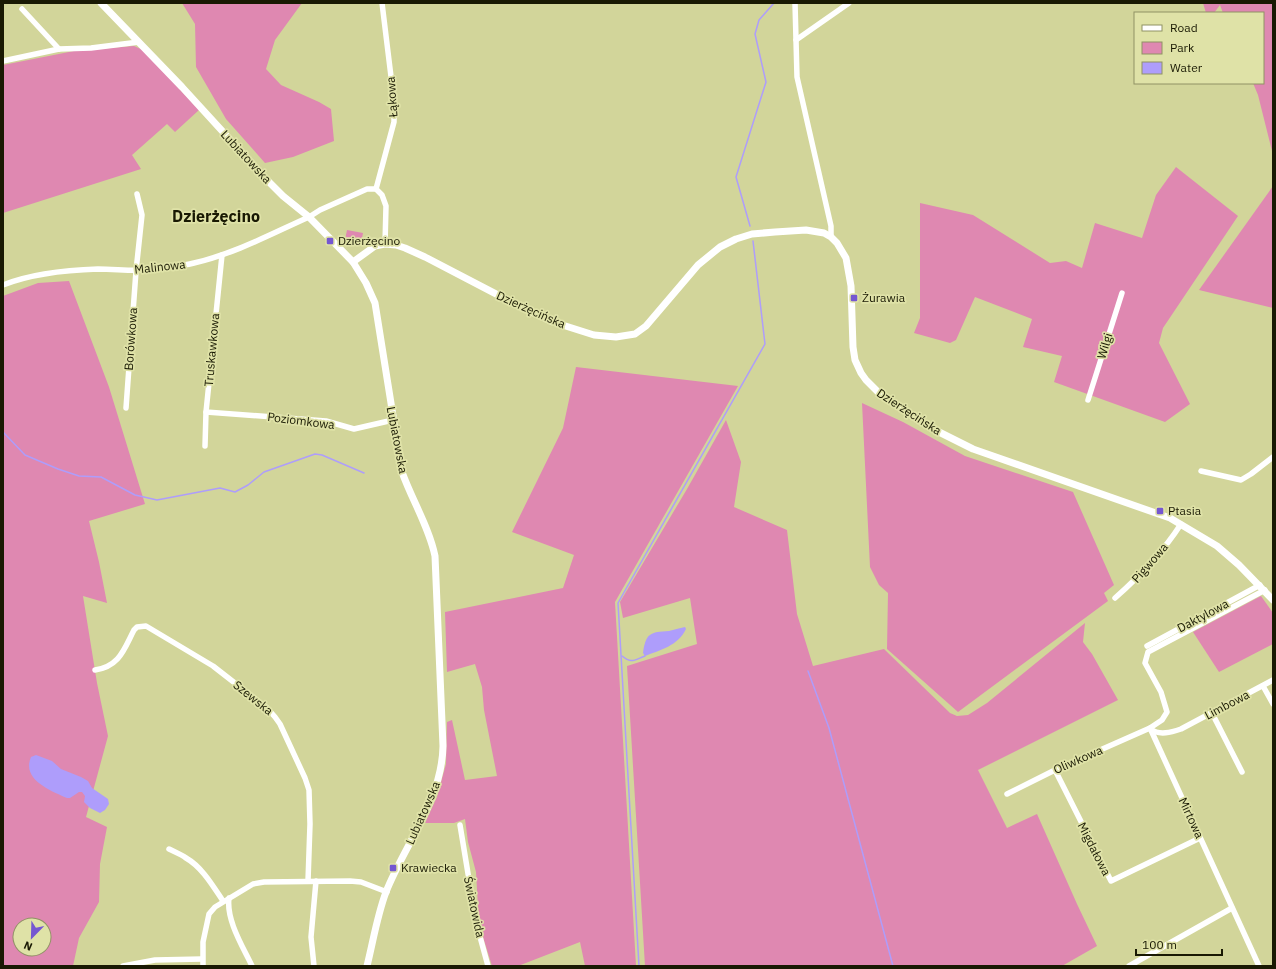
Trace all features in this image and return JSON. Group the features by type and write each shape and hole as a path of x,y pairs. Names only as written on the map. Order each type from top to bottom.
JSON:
{"street":[{"name":"Lubiatowska","path":"101,3 267,180 310,217 353,262 366,283 375,303 402,472 409,492 429,534 435,556 443,746 441,771 433,796 387,892 367,966"},
{"name":"Łąkowa","path":"376,189 394,122 394,101 382,3"},
{"path":"795,3 797,77 832,226 831,237"},
{"path":"796,40 849,3"},
{"path":"22,9 59,49"},
{"path":"3,61 59,49 91,48 139,42"},
{"path":"310,217 320,210 367,189 376,189 382,195 386,206 385,244 375,246 353,262"},
{"name":"Borówkowa","path":"126,408 136,270 142,215 137,194"},
{"name":"Malinowa","path":"3,285 40,274 97,269 157,269 194,263 222,255 310,217"},
{"name":"Dzierżęcińska","path":"385,244 405,248 553,322 594,335 616,337 635,334 646,326 698,265 720,247 736,239 752,234 806,230 824,233 831,237 842,249 846,258 850,286 855,360 866,380 881,395 931,428 973,448 1157,513 1181,524 1218,546 1239,564 1273,600"},
{"name":"Truskawkowa","path":"205,446 206,412 222,255"},
{"name":"Wilgi","path":"1088,400 1122,293"},
{"name":"Poziomkowa","path":"206,412 326,421 354,430 393,420"},
{"path":"1201,471 1241,480 1252,474 1273,457"},
{"name":"Pigwowa","path":"1116,598 1130,586 1160,553 1181,524"},
{"name":"Daktylowa","path":"1147,646 1262,588"},
{"name":"Oliwkowa","path":"1007,794 1055,770 1150,728 1162,720 1167,712 1161,692 1145,663 1148,652 1262,588"},
{"name":"Szewska","path":"96,670 109,666 116,661 122,655 134,630 146,626 213,666 267,708 276,717 305,778 308,790 310,824 308,882"},
{"name":"Limbowa","path":"1150,728 1159,733 1172,732 1181,729 1273,680"},
{"path":"1263,686 1273,704"},
{"path":"1212,713 1242,772"},
{"name":"Mirtowa","path":"1150,728 1259,966"},
{"name":"Migdałowa","path":"1055,770 1111,881 1200,838"},
{"name":"Światowida","path":"460,824 476,922 488,966"},
{"path":"169,849 187,858 196,865 224,901"},
{"path":"314,966 311,937 316,881"},
{"path":"203,966 202,959 204,936 209,914 215,907 253,884 258,882 361,882 387,892"},
{"path":"229,898 228,908 230,918 252,966"},
{"path":"1129,966 1232,908"},
{"path":"123,966 154,960 202,959"}],"green space":[{"path":"182,3 302,3 275,40 266,69 281,85 331,109 334,141 293,157 265,163 226,119 196,67 195,24"},
{"path":"1203,3 1273,3 1273,155 1258,95 1253,84 1264,84 1264,12 1223,12 1220,5 1215,12 1206,12"},
{"path":"134,46 143,50 199,110 175,132 167,124 132,155 141,169 3,213 3,65 74,51"},
{"path":"1176,167 1238,216 1163,328 1159,343 1190,404 1165,422 1054,382 1062,356 1023,347 1032,319 975,297 956,340 950,343 914,333 920,318 920,203 973,215 1050,263 1066,261 1082,268 1095,223 1142,238 1156,195"},
{"path":"1273,186 1273,308 1199,290"},
{"path":"347,230 363,233 361,243 345,240"},
{"path":"69,281 109,387 145,504 89,521 107,603 83,596 97,683 108,736 86,817 107,827 100,864 99,902 79,938 73,966 3,966 3,296 38,283"},
{"path":"576,367 738,386 615,602 636,966 585,966 580,942 518,966 492,966 479,924 476,872 468,842 465,819 454,823 425,823 437,797 446,764 447,722 452,720 465,780 497,776 484,710 482,687 475,664 447,672 445,612 563,588 574,555 512,532 563,428"},
{"path":"862,403 903,422 965,456 1073,492 1114,585 1104,593 1108,601 958,712 887,649 888,593 879,585 870,567"},
{"path":"726,420 741,462 734,507 787,530 797,614 813,666 884,649 950,713 957,716 968,715 987,703 1085,623 1083,642 1092,654 1118,700 978,770 1007,828 1037,814 1097,946 1062,966 645,966 627,666 697,644 690,598 623,618 620,602"},
{"path":"1261,596 1273,613 1273,644 1219,672 1193,632"}],"water":[{"path":"685,627 686,629 683,635 678,640 668,647 645,656 643,653 644,646 650,635 657,632"},
{"path":"36,755 52,761 61,769 88,781 92,788 108,799 109,804 105,810 100,813 90,808 84,802 85,796 82,792 67,798 40,784 30,772 29,765 31,757"}],"waterway":[{"path":"750,226 736,177 766,82 755,34 759,20 774,3"},
{"path":"639,966 618,603 765,344 753,241"},
{"path":"3,432 25,455 79,476 101,477 135,495 157,500 220,488 235,492 248,485 264,472 315,454 322,455 364,473"},
{"path":"622,656 631,661 645,656"},
{"path":"808,671 829,728 893,966"}],"place":[{"name":"Dzierżęcino","path":"330,241"},
{"name":"Żurawia","path":"854,298"},
{"name":"Ptasia","path":"1160,511"},
{"name":"Krawiecka","path":"393,868"}],"district":[{"name":"Dzierżęcino","path":"216,216"}]}
